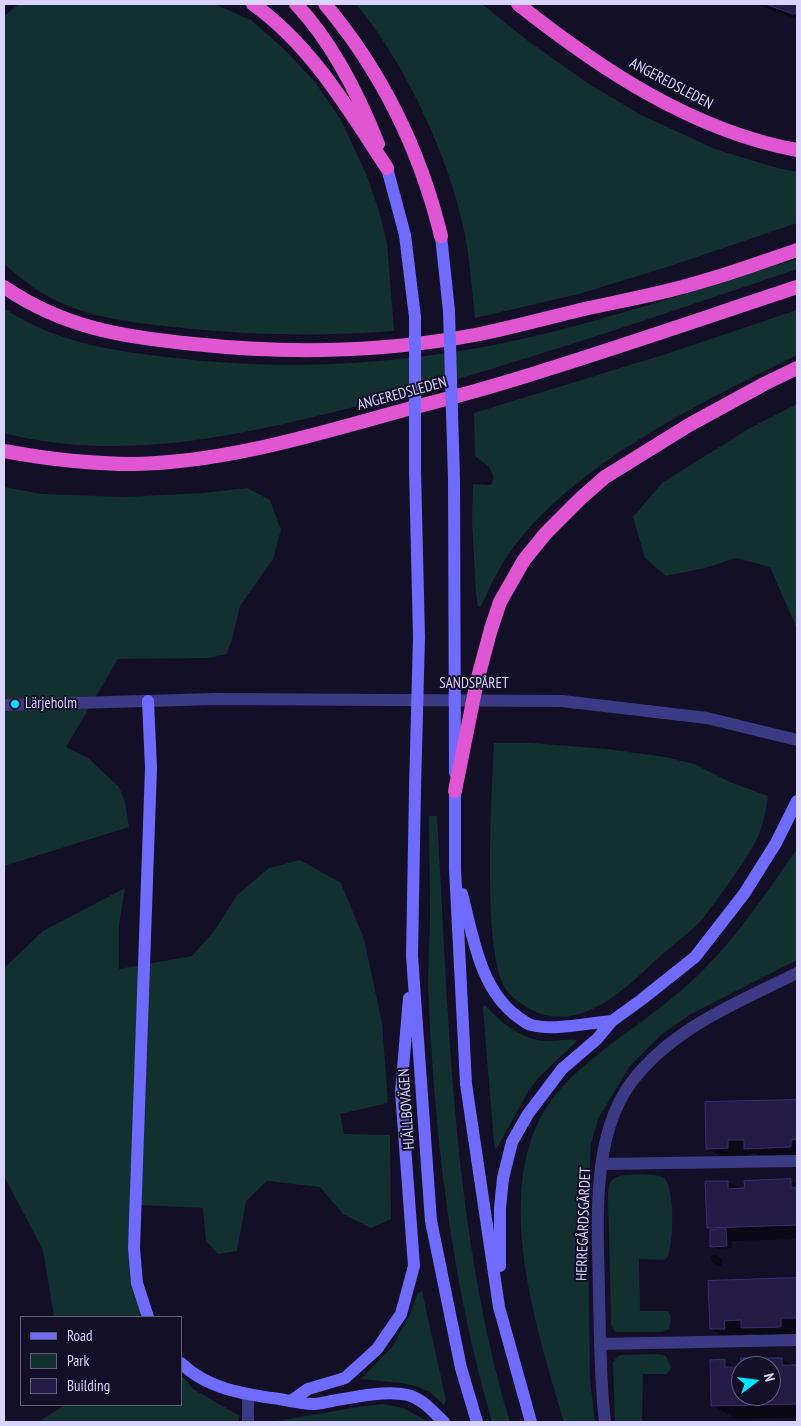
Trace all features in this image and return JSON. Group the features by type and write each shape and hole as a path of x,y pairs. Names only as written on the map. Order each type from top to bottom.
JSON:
{"highway":[{"path":"253,4 286,31 316,64 334,87 387,168"},
{"path":"296,4 327,42 365,110 387,168"},
{"path":"325,4 367,62 401,122 421,166 441,236"},
{"name":"ANGEREDSLEDEN","path":"518,4 592,58 663,102 741,136 797,150"},
{"path":"4,287 31,305 72,323 96,330 146,339 226,348 301,350 376,347 430,342 480,334 700,282 797,250"},
{"name":"ANGEREDSLEDEN","path":"4,451 85,462 136,464 211,457 254,449 330,431 495,386 797,287"},
{"path":"455,790 477,681 491,629 500,602 524,560 546,533 605,477 681,429 797,368"}],"main road":[{"name":"HJÄLLBOVÄGEN","path":"387,168 405,235 415,317 419,637 412,956 431,1221 461,1368 477,1422"},
{"path":"441,236 449,311 454,479 455,869 466,1084 499,1307 532,1422"},
{"path":"148,701 151,768 134,1248 137,1283 148,1316"},
{"path":"499,1307 500,1208 503,1178 512,1142 528,1114 562,1068 598,1039 612,1021 694,957 744,894 776,843 797,801"},
{"path":"455,869 480,960 500,1002 530,1025 558,1027 612,1021"},
{"path":"291,1401 308,1389 345,1378 377,1349 400,1314 414,1266 401,1092 412,956"},
{"path":"182,1363 204,1380 226,1390 291,1401 314,1404 372,1395 408,1395 422,1401 444,1422"}],"street":[{"name":"SANDSPÅRET","path":"4,705 216,699 562,700 707,718 797,740"},
{"name":"HERREGÅRDSGÄRDET","path":"605,1422 600,1344 598,1236 602,1164 606,1139 623,1094 637,1074 672,1040 702,1021 797,973"},
{"path":"602,1164 797,1161"},
{"path":"600,1344 797,1340"},
{"path":"248,1394 248,1422"}],"green space":[{"path":"19,4 214,4 251,20 284,49 315,82 341,120 367,176 387,243 394,331 337,334 251,333 194,329 123,320 81,311 55,300 35,288 5,265 4,16"},
{"path":"356,4 482,4 528,41 589,84 641,115 715,149 797,172 797,223 670,266 579,294 475,318 465,235 449,175 409,83 374,28"},
{"path":"797,259 797,269 588,339 430,387 285,424 192,441 145,445 98,446 51,442 4,433 4,308 41,329 82,343 146,355 211,362 256,364 345,363 434,355 478,348 557,331 626,312"},
{"path":"797,310 797,355 686,412 613,457 578,482 547,509 520,539 501,567 480,607 478,606 472,522 473,484 491,485 494,478 489,467 475,456 474,413 666,354"},
{"path":"797,404 797,629 770,567 736,558 705,568 666,576 645,558 633,517 662,483 750,428"},
{"path":"4,487 42,494 125,497 203,493 247,488 270,500 281,530 273,559 240,606 231,643 226,654 209,658 118,659 66,747 88,758 119,787 125,802 129,827 4,866"},
{"path":"494,743 532,743 607,749 665,757 694,764 730,782 768,796 764,820 755,843 736,873 701,920 617,994 586,1012 569,1016 552,1016 534,1011 509,994 499,973 494,945 490,872"},
{"path":"429,816 437,816 450,1045 456,1122 465,1198 476,1273 491,1348 510,1422 492,1422 466,1315 455,1261 447,1206 435,1096 428,986 430,914"},
{"path":"797,849 797,960 691,1014 661,1035 629,1067 598,1119 591,1144 588,1245 590,1379 595,1422 564,1422 530,1296 523,1250 521,1204 525,1160 539,1121 563,1086 578,1071 678,993 709,964 749,917"},
{"path":"300,860 341,883 364,939 382,1023 388,1103 340,1114 344,1134 390,1135 391,1219 371,1228 343,1214 320,1187 267,1181 246,1201 237,1251 218,1254 206,1241 203,1208 137,1205 136,1277 150,1316 54,1316 43,1250 4,1176 4,968 43,931 125,888 119,925 119,969 192,956 215,930 237,895 269,868"},
{"path":"485,1005 497,1018 527,1037 544,1041 576,1040 539,1077 528,1092 497,1148 495,1148 494,1143 483,1009"},
{"path":"624,1175 654,1175 665,1179 671,1195 671,1242 667,1258 663,1260 639,1259 640,1311 668,1311 671,1317 670,1327 662,1332 615,1332 611,1324 609,1187 614,1179"},
{"path":"422,1291 446,1400 444,1405 430,1392 418,1387 401,1383 361,1379 392,1347 410,1314 418,1293"},
{"path":"657,1354 666,1356 671,1368 667,1374 643,1374 642,1422 615,1422 613,1362 621,1355"},
{"path":"182,1375 193,1389 240,1416 238,1422 38,1422 63,1406 182,1406"},
{"path":"383,1404 403,1408 429,1422 271,1422 364,1406"}],"building":[{"path":"766,4 797,4 797,13 793,14"},
{"path":"797,1100 797,1139 791,1140 791,1147 744,1149 744,1140 728,1140 728,1148 706,1149 705,1102"},
{"path":"791,1179 791,1188 797,1187 797,1225 707,1228 705,1181 728,1181 728,1189 745,1188 744,1181"},
{"path":"726,1229 727,1246 710,1247 710,1230"},
{"path":"797,1278 797,1318 781,1318 781,1327 741,1328 741,1320 724,1321 725,1329 710,1329 708,1281"},
{"path":"781,1358 782,1365 797,1365 797,1404 781,1404"},
{"path":"725,1359 725,1367 731,1367 731,1406 711,1406 710,1360"}],"place":[{"name":"Lärjeholm","path":"15,704"}]}
